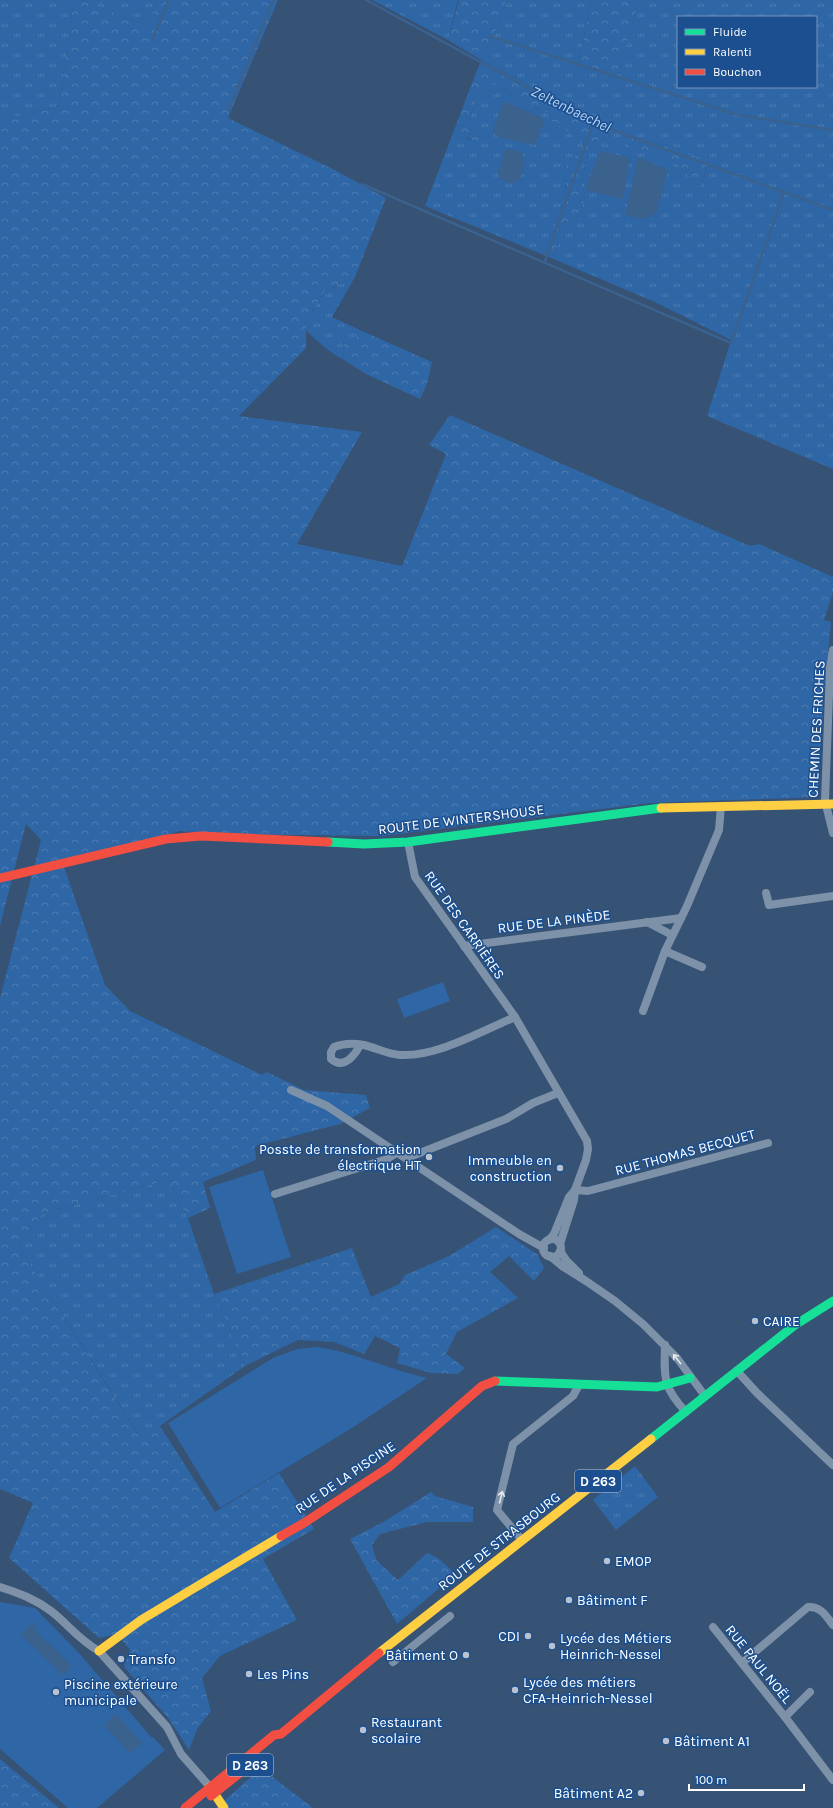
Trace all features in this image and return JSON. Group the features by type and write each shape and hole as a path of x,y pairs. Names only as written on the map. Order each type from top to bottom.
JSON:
{"street":[{"name":"CHEMIN DES FRICHES","path":"833,655 829,804 833,833"},
{"name":"ROUTE DE WINTERSHOUSE","path":"0,878 166,839 194,836 364,844 408,842 668,807 829,804"},
{"path":"643,1011 665,951 719,830 721,806"},
{"name":"RUE DES CARRIÈRES","path":"408,842 414,877 515,1017 587,1141 588,1155 576,1187 574,1200 560,1247"},
{"path":"766,893 769,905 833,896"},
{"name":"RUE DE LA PINÈDE","path":"464,946 681,918"},
{"path":"647,922 672,935"},
{"path":"665,951 702,967"},
{"path":"360,1044 395,1054 413,1054 453,1044 515,1017"},
{"path":"291,1090 327,1106 407,1158 520,1235 546,1243 556,1240 569,1264 586,1281"},
{"path":"407,1158 506,1119 533,1103 558,1093"},
{"name":"RUE THOMAS BECQUET","path":"576,1187 608,1186 768,1143"},
{"path":"275,1194 387,1160 398,1152"},
{"name":"RUE DES CARRIÈRES","path":"546,1243 554,1234 569,1197 576,1187"},
{"path":"546,1243 545,1253 564,1268 586,1281 628,1311 665,1345 705,1396"},
{"path":"550,1256 557,1255 560,1247"},
{"name":"ROUTE DE STRASBOURG","path":"185,1808 212,1790 274,1735 281,1734 346,1679 795,1325 833,1301"},
{"path":"665,1345 666,1384 676,1402 686,1412"},
{"path":"738,1371 757,1393 833,1465"},
{"name":"RUE DE LA PISCINE","path":"99,1651 141,1620 304,1522 389,1467 482,1386 496,1380 579,1385 657,1387 690,1378"},
{"path":"522,1540 497,1510 513,1444 573,1396 579,1385"},
{"path":"0,1587 28,1596 57,1616 84,1643 99,1651 167,1727 182,1754 212,1790 224,1808"},
{"path":"742,1662 808,1607 815,1607 821,1610 833,1625"},
{"path":"393,1662 450,1616"},
{"name":"RUE PAUL NOËL","path":"714,1627 833,1780"},
{"name":"RUE PAUL NOËL","path":"785,1717 810,1692"},
{"name":"ROUTE DE STRASBOURG","path":"197,1808 212,1790"}],"green space":[{"path":"0,0 74,0 59,106 19,116 0,117"},
{"path":"74,0 81,0 148,26 158,0 278,0 228,118 333,169 386,198 355,277 323,292 306,324 306,348 239,416 362,432 297,544 402,566 446,454 429,445 450,415 750,546 759,544 833,577 833,592 824,620 831,622 824,695 818,797 650,803 381,836 224,834 180,831 64,867 105,985 130,1011 262,1075 267,1072 304,1090 366,1095 370,1108 340,1124 255,1146 256,1160 203,1182 210,1208 188,1218 168,1180 43,1213 18,1245 138,1434 160,1426 215,1512 279,1473 314,1529 263,1559 297,1620 220,1656 202,1678 211,1711 197,1729 189,1750 169,1719 124,1667 130,1650 117,1634 99,1638 9,1558 33,1503 0,1489 0,998 41,840 26,824 0,926 0,117 19,116 59,106"},
{"path":"81,0 158,0 148,26"},
{"path":"372,0 458,0 448,40"},
{"path":"459,0 507,0 495,33 481,60 448,40"},
{"path":"507,0 591,0 578,66 616,78 635,17 638,0 833,0 833,469 707,416 731,340 657,303 551,258 557,251 558,233 562,224 581,214 585,196 582,181 588,151 595,141 610,136 604,125 596,119 481,60 495,33","holes":["674,161 709,162 700,187"]},
{"path":"591,0 638,0 635,17 616,78 578,67"},
{"path":"481,60 596,119 604,125 610,137 595,141 588,151 582,181 585,196 581,214 562,224 558,233 557,251 551,258 544,255 565,199 566,166 583,147 584,139 578,133 571,135 561,124 557,128 553,125 550,113 523,102 510,94 500,84 491,85 491,90 481,92 476,95 469,129 479,137 478,141 466,136 456,125"},
{"path":"500,84 510,94 523,102 550,113 553,125 557,128 561,124 571,135 578,133 584,139 583,147 566,166 565,199 544,255 425,206 456,125 469,140 479,137 469,129 476,95 481,92 491,90 491,85"},
{"path":"622,132 709,161 700,187 674,161 636,150 619,139"},
{"path":"355,277 332,317 360,330 355,341 343,341 344,360 315,339 306,330 306,324 323,292"},
{"path":"360,330 432,362 427,384 420,399 366,374 344,360 343,340 355,341"},
{"path":"443,982 450,1001 404,1018 397,999"},
{"path":"263,1170 291,1257 237,1274 209,1187"},
{"path":"168,1180 188,1218 214,1294 245,1366 160,1426 139,1435 18,1245 43,1213"},
{"path":"496,1227 537,1254 544,1268 534,1281 509,1256 490,1272 518,1298 457,1332 446,1354 465,1368 458,1374 431,1373 397,1363 400,1348 375,1336 364,1354 334,1342 298,1340 245,1366 214,1294 352,1248 371,1297 399,1284 405,1275 449,1256"},
{"path":"317,1347 331,1349 427,1378 352,1428 220,1508 168,1423 273,1358 297,1349"},
{"path":"635,1466 658,1497 616,1530 593,1500"},
{"path":"431,1492 435,1496 473,1507 473,1522 427,1522 380,1534 372,1545 376,1560 398,1580 427,1553 438,1558 456,1574 397,1624 350,1539 385,1521"},
{"name":"Piscine extérieure municipale","path":"0,1602 35,1608 78,1652 152,1738 153,1737 165,1750 97,1808 68,1808 0,1749"},
{"path":"0,1759 59,1808 0,1808"},
{"path":"261,1768 313,1808 216,1808"}],"shaded area":[{"path":"504,101 542,118 544,125 541,128 535,145 498,137 493,130"},
{"path":"509,149 522,153 524,162 521,176 515,183 511,184 499,178 498,172 505,151"},
{"path":"600,151 630,158 623,199 585,190"},
{"path":"638,157 668,170 656,213 645,219 625,215"},
{"path":"32,1623 37,1628 36,1631 72,1666 63,1675 21,1635"},
{"path":"116,1714 142,1743 130,1753 104,1725"}],"waterway":[{"path":"152,40 169,0"},
{"path":"229,109 273,0"},
{"name":"Zeltenbaechel","path":"366,0 593,123 833,210"},
{"path":"489,36 738,115 833,130"},
{"path":"545,261 593,123"},
{"path":"362,184 731,343 784,192"}],"traffic: fast":[{"path":"328,842 364,844 408,842 661,808"},
{"path":"651,1439 795,1325 833,1301"},
{"path":"495,1381 657,1387 690,1378"}],"traffic: slow":[{"path":"661,808 833,804"},
{"path":"379,1653 651,1439"},
{"path":"99,1651 141,1620 281,1536"},
{"path":"210,1787 224,1808"}],"traffic: jam":[{"path":"0,878 166,839 201,836 328,842"},
{"path":"281,1536 304,1523 389,1467 482,1386 495,1381"},
{"path":"185,1808 274,1735 281,1734 379,1653"},
{"path":"211,1796 256,1760"}],"place":[{"name":"Posste de transformation électrique HT","path":"429,1157"},
{"name":"Immeuble en construction","path":"560,1168"},
{"name":"CAIRE","path":"755,1321"},
{"name":"EMOP","path":"607,1561"},
{"name":"Bâtiment F","path":"569,1600"},
{"name":"CDI","path":"528,1636"},
{"name":"Lycée des Métiers Heinrich-Nessel","path":"552,1646"},
{"name":"Bâtiment O","path":"466,1655"},
{"name":"Transfo","path":"121,1659"},
{"name":"Les Pins","path":"249,1674"},
{"name":"Lycée des métiers CFA-Heinrich-Nessel","path":"515,1690"},
{"name":"Piscine extérieure municipale","path":"56,1692"},
{"name":"Restaurant scolaire","path":"363,1730"},
{"name":"Bâtiment A1","path":"666,1741"},
{"name":"Bâtiment A2","path":"641,1793"}]}
